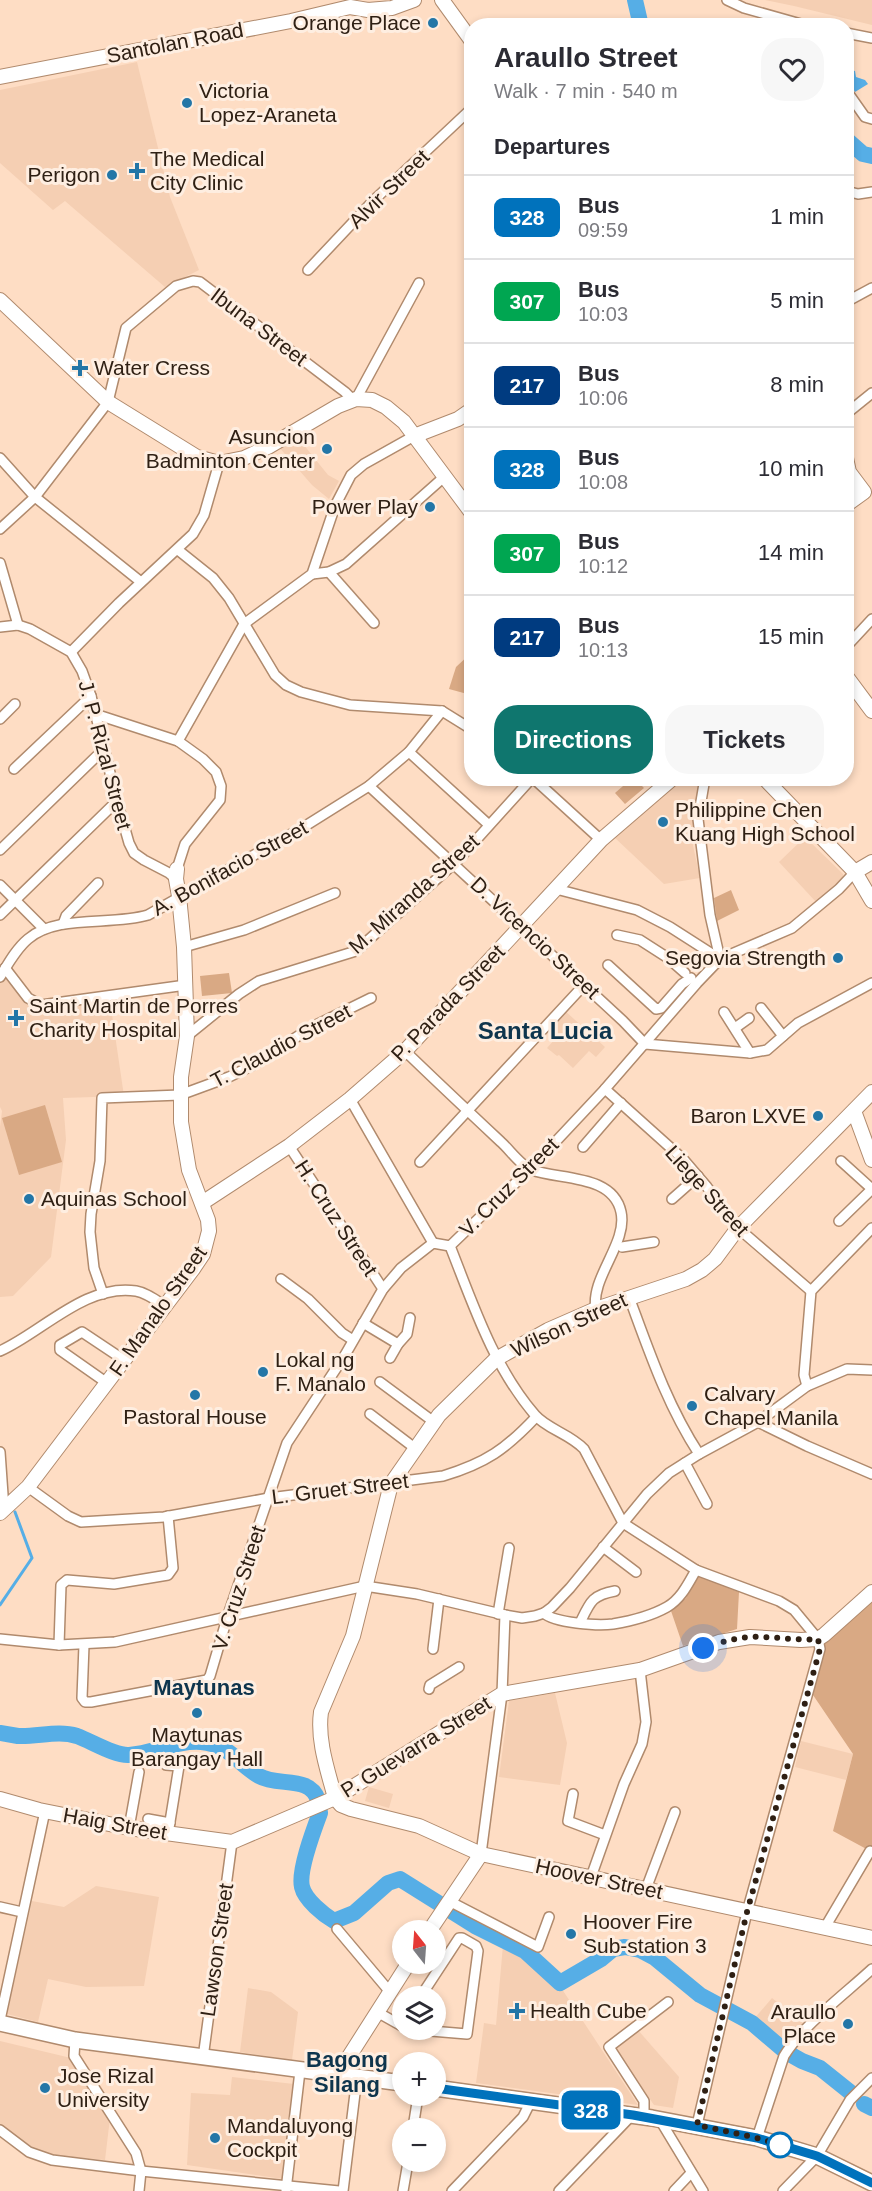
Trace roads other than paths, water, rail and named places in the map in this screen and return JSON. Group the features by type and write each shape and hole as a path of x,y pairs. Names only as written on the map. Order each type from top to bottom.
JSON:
{"main road":[{"name":"Santolan Road","path":"0,77 291,21 354,4 368,9 392,8 414,0"},
{"path":"442,0 464,30"},
{"path":"0,300 108,402 197,457 219,463 255,454 338,406 354,399 372,400 386,407 404,422 464,503"},
{"path":"414,436 464,415"},
{"path":"854,476 868,489 854,499"},
{"path":"854,687 872,711"},
{"name":"P. Parada Street","path":"202,1203 289,1146 350,1099 405,1051 601,840 664,786"},
{"path":"772,786 855,872 872,901"},
{"name":"V. Cruz Street","path":"855,872 872,862"},
{"name":"F. Manalo Street","path":"2,1511 28,1487 165,1306 203,1254 208,1242 208,1220 189,1170 181,1122 180,1095 187,1036 184,947 177,874"},
{"name":"Wilson Street","path":"324,1803 319,1724 321,1712 353,1636 391,1484 434,1422 452,1401 496,1359 548,1330 596,1308 686,1279 702,1270 715,1258 738,1228 872,1092"},
{"path":"854,1111 872,1160"},
{"path":"818,1639 837,1625 872,1592"},
{"name":"P. Guevarra Street","path":"231,1842 324,1803 502,1694 640,1670 720,1642 750,1637 818,1639"},
{"name":"Haig Street","path":"0,1799 45,1811 129,1828 169,1828 231,1842"},
{"name":"Hoover Street","path":"324,1803 341,1805 418,1826 481,1854 872,1938"},
{"path":"436,1920 481,1854"},
{"path":"339,2076 343,2066 402,1974"},
{"path":"0,2021 75,2040 392,2082"},
{"path":"446,2089 697,2125 757,2138 817,2156 872,2183"}],"street":[{"path":"727,0 768,18"},
{"path":"854,35 872,38"},
{"path":"854,101 865,117 872,119"},
{"name":"Alvir Street","path":"308,270 373,201 464,116"},
{"path":"854,193 872,192"},
{"name":"Ibuna Street","path":"0,529 35,497 108,402 126,328 176,286 193,280 200,282 354,399"},
{"path":"354,399 419,283"},
{"path":"854,298 872,288"},
{"path":"854,408 872,393"},
{"path":"312,574 335,506 351,475 364,464 414,436"},
{"path":"0,458 35,497 141,582"},
{"path":"71,652 193,534 204,515 219,463"},
{"path":"178,741 244,624 312,574 329,572 346,564 444,477"},
{"path":"178,550 213,578 275,675 286,685 301,692 350,705 442,711 464,725"},
{"path":"0,563 18,625 0,627"},
{"path":"329,572 374,623"},
{"path":"854,638 872,619"},
{"name":"J. P. Rizal Street","path":"18,625 30,629 71,652 82,671 91,696 117,801 134,852 169,873 177,874"},
{"path":"14,769 91,696"},
{"path":"0,719 15,704"},
{"name":"A. Bonifacio Street","path":"3,972 27,940 44,929 63,924 133,920 148,915 302,828 369,786 409,752 442,711"},
{"path":"96,714 178,741 203,759 216,772 221,786 220,800 185,844 177,874"},
{"path":"0,850 104,749"},
{"path":"409,752 489,825"},
{"name":"D. Vicencio Street","path":"369,786 455,863 645,1044"},
{"name":"M. Miranda Street","path":"187,1036 239,994 259,981 356,951 455,863 525,786"},
{"path":"541,786 601,840"},
{"path":"704,786 698,819 710,915 720,959"},
{"path":"0,915 117,801"},
{"name":"V. Cruz Street","path":"84,1645 82,1698 85,1702 207,1680 287,1443 383,1289 400,1268 433,1243 450,1246 530,1169 605,1089 720,959 792,928 839,889 855,872"},
{"path":"63,924 66,916 98,883"},
{"path":"0,885 44,929"},
{"path":"556,889 637,910 680,933 720,959"},
{"path":"184,947 244,930 335,893"},
{"path":"608,965 656,1009 661,1008 688,976 640,940 617,935"},
{"path":"3,972 28,998 41,1005 186,985"},
{"path":"645,1044 750,1053 767,1050 816,1012 872,983"},
{"path":"420,1162 584,985"},
{"name":"T. Claudio Street","path":"103,1294 94,1268 90,1232 100,1161 100,1100 180,1095 229,1077 255,1064 312,1028 371,998"},
{"path":"761,1008 783,1036"},
{"path":"724,1012 750,1053"},
{"path":"735,1028 749,1018"},
{"path":"405,1051 530,1169 601,1187 613,1195 621,1212 621,1227 598,1288 595,1299 596,1308"},
{"name":"Liege Street","path":"605,1089 683,1159 738,1228 811,1291"},
{"path":"350,1099 433,1243"},
{"path":"583,1147 621,1103"},
{"name":"H. Cruz Street","path":"289,1146 383,1289"},
{"path":"839,1221 872,1189 841,1161"},
{"path":"672,1199 698,1176"},
{"path":"807,1386 804,1375 811,1291 872,1228"},
{"path":"622,1247 654,1242"},
{"path":"450,1246 496,1359 536,1417 577,1441 584,1449 623,1523 696,1570 779,1601 794,1610 818,1639 820,1649 747,1912 697,2125"},
{"path":"281,1279 354,1338"},
{"path":"0,1352 65,1309 103,1294 136,1291 150,1296 165,1306"},
{"path":"629,1297 661,1384 680,1424 699,1454"},
{"path":"390,1358 407,1334 410,1318"},
{"path":"363,1323 398,1344"},
{"path":"107,1383 60,1350 60,1345 82,1332 124,1360"},
{"path":"0,1639 59,1645 115,1642 365,1586 439,1599 502,1615 522,1618 544,1613 570,1588 647,1494 669,1473 758,1422 807,1386 847,1369 872,1370"},
{"path":"380,1382 434,1422"},
{"path":"370,1414 416,1449"},
{"name":"L. Gruet Street","path":"28,1487 68,1516 81,1522 168,1516 269,1498 443,1476 469,1468 492,1457 519,1435 536,1417"},
{"path":"758,1422 872,1474"},
{"path":"0,1452 2,1511"},
{"path":"685,1463 707,1504"},
{"path":"59,1645 60,1585 63,1582 67,1580 114,1584 172,1573 168,1516"},
{"path":"603,1547 636,1572"},
{"path":"481,1854 502,1694 502,1615 509,1548"},
{"path":"544,1613 553,1619 611,1624 648,1616 668,1607 681,1596 696,1570"},
{"path":"580,1623 586,1609 597,1595 615,1591"},
{"path":"432,1649 439,1599"},
{"path":"429,1689 430,1685 459,1667"},
{"path":"591,1877 624,1784 642,1744 646,1722 640,1670"},
{"path":"148,1819 169,1828 179,1766 166,1765"},
{"path":"129,1828 140,1772"},
{"path":"573,1794 568,1821 605,1835"},
{"path":"0,2021 45,1811"},
{"path":"646,1890 675,1812"},
{"name":"Lawson Street","path":"202,2058 231,1842"},
{"path":"824,1929 870,1851"},
{"path":"446,1905 538,1947 549,1917"},
{"path":"0,1907 22,1912"},
{"path":"337,1929 390,1992"},
{"path":"428,1986 459,1938 476,1946 478,1951 467,2034 446,2032"},
{"path":"757,2138 786,2053 804,2031 872,1969"},
{"path":"559,2191 638,2116 644,2101 609,2048 668,2002"},
{"path":"377,2012 392,2020"},
{"path":"75,2040 74,2056 136,2153 141,2171 139,2191"},
{"path":"286,2188 300,2071"},
{"path":"344,2191 357,2077"},
{"path":"783,2191 817,2156 853,2096 872,2078"},
{"path":"452,2191 523,2117 531,2101"},
{"path":"660,2120 703,2191"},
{"path":"0,2130 29,2152 52,2160 238,2186 339,2191"},
{"path":"403,2191 406,2172"},
{"path":"674,2191 691,2173"}],"water":[{"path":"854,71 856,77 865,80 868,84 855,92"}],"waterway":[{"path":"635,0 639,18"},
{"path":"854,146 863,154 872,156"},
{"path":"0,1605 32,1558 15,1512"},
{"path":"0,1733 18,1736 70,1734 123,1755 183,1743 211,1744 226,1751 259,1776 308,1787 318,1800"},
{"path":"319,1806 320,1813 304,1861 301,1880 304,1892 311,1902 334,1921 354,1913 388,1883 400,1879 475,1926 525,1951 560,1983 601,1959 613,1949 625,1947 640,1950 655,1958 700,1995 752,2023 786,2052 820,2068 850,2092"},
{"path":"864,2104 872,2108"}],"place":[{"name":"Orange Place","path":"433,23"},
{"name":"Victoria Lopez-Araneta","path":"187,103"},
{"name":"The Medical City Clinic","path":"137,171"},
{"name":"Perigon","path":"112,175"},
{"name":"Water Cress","path":"80,368"},
{"name":"Asuncion Badminton Center","path":"327,449"},
{"name":"Power Play","path":"430,507"},
{"name":"Philippine Chen Kuang High School","path":"663,822"},
{"name":"Segovia Strength","path":"838,958"},
{"name":"Saint Martin de Porres Charity Hospital","path":"16,1018"},
{"name":"Baron LXVE","path":"818,1116"},
{"name":"Aquinas School","path":"29,1199"},
{"name":"Lokal ng F. Manalo","path":"263,1372"},
{"name":"Pastoral House","path":"195,1395"},
{"name":"Calvary Chapel Manila","path":"692,1406"},
{"name":"Maytunas Barangay Hall","path":"197,1713"},
{"name":"Hoover Fire Sub-station 3","path":"571,1934"},
{"name":"Health Cube","path":"517,2011"},
{"name":"Araullo Place","path":"848,2024"},
{"name":"Jose Rizal University","path":"45,2088"},
{"name":"Mandaluyong Cockpit","path":"215,2138"}],"district":[{"name":"Santa Lucia","path":"545,1031"},
{"name":"Maytunas","path":"204,1687"},
{"name":"Bagong Silang","path":"347,2072"}]}
